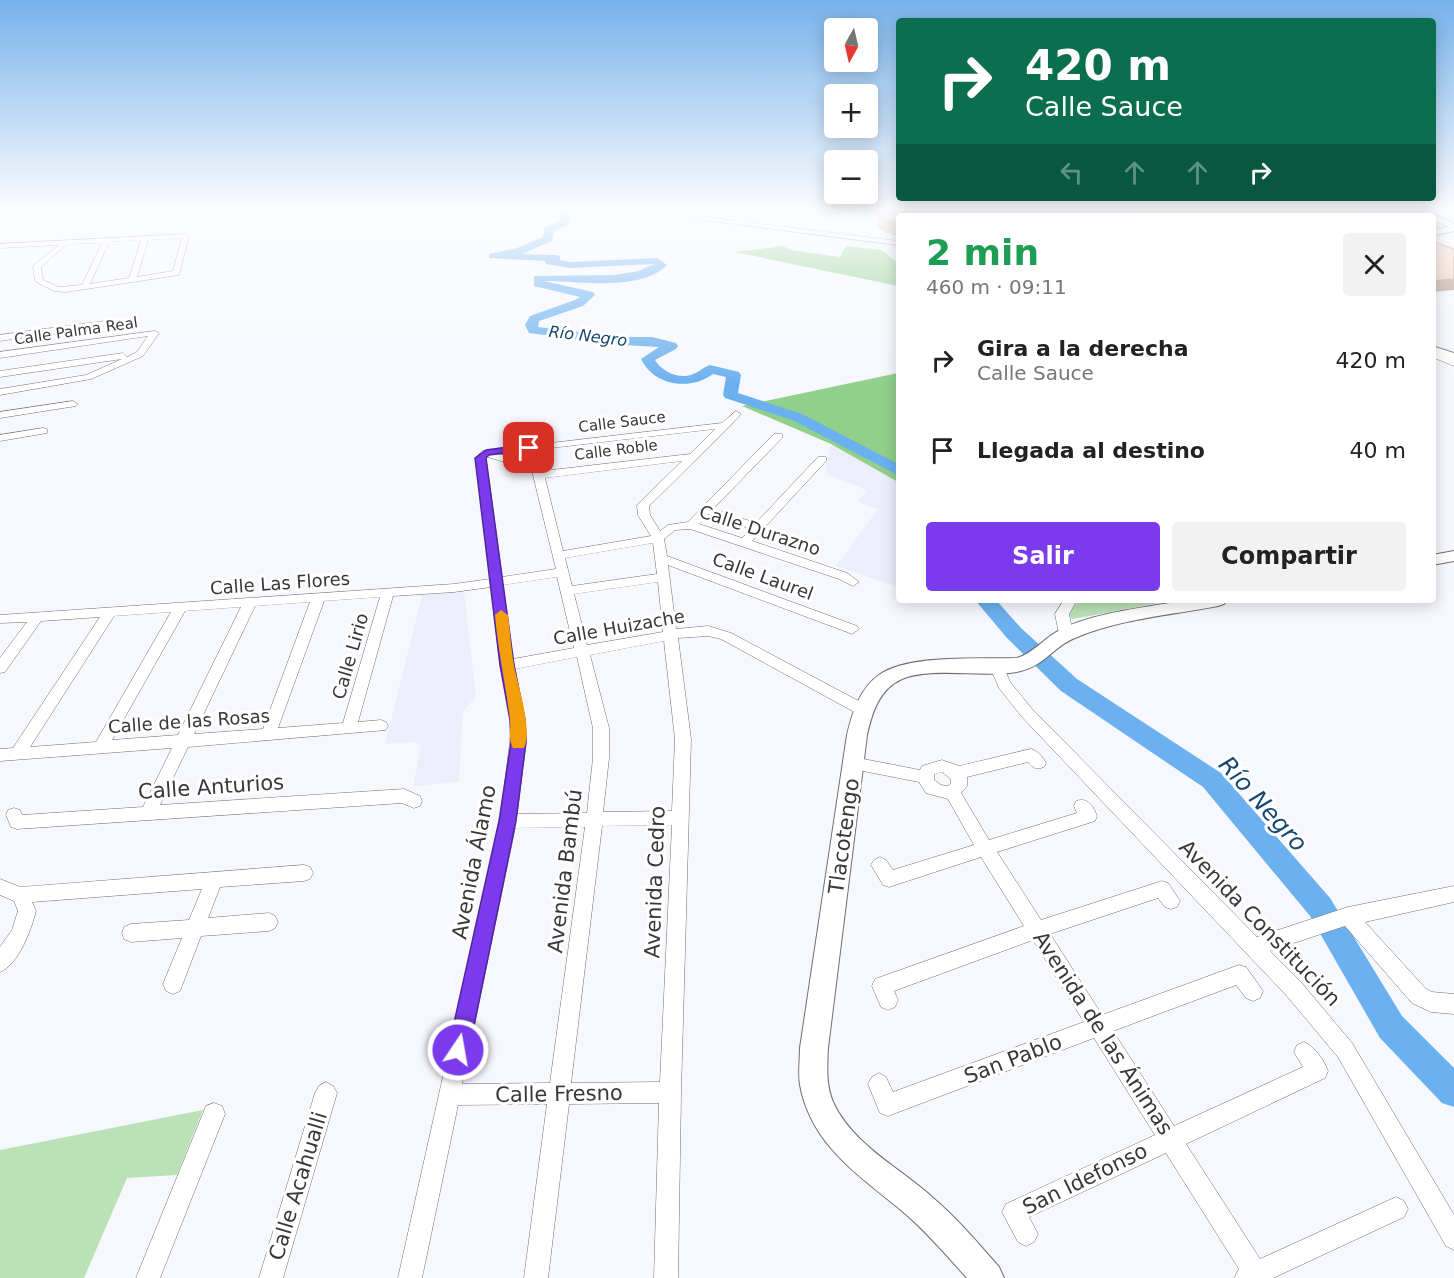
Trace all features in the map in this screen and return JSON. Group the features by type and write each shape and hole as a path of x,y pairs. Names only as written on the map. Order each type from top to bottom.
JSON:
{"main road":[{"path":"1436,353 1454,358"}],"street":[{"path":"36,267 39,281 57,289 176,273 178,267"},
{"path":"85,287 95,267"},
{"path":"132,280 136,267"},
{"path":"0,338 105,323"},
{"name":"Calle Palma Real","path":"0,355 156,333 140,354"},
{"path":"0,374 140,354"},
{"path":"0,392 74,381 140,354"},
{"path":"1436,354 1454,363"},
{"path":"0,415 73,404"},
{"path":"695,456 736,414"},
{"name":"Calle Sauce","path":"486,453 726,425"},
{"path":"0,438 42,431"},
{"path":"691,525 778,436"},
{"path":"486,453 537,469 540,475"},
{"name":"Avenida Álamo","path":"410,1278 508,821 518,742 518,720 507,665 481,458 486,453"},
{"name":"Calle Roble","path":"540,475 695,456"},
{"name":"Avenida Cedro","path":"666,1278 670,1092 683,739 658,538 644,515 643,505 695,456"},
{"path":"744,543 822,459"},
{"name":"Avenida Bambú","path":"536,1278 601,758 601,728 540,475"},
{"path":"706,510 758,527"},
{"name":"Calle Durazno","path":"560,564 658,538 672,527 691,525 843,576 853,582"},
{"path":"1436,559 1454,556"},
{"name":"Calle Laurel","path":"661,558 852,629"},
{"name":"Calle Las Flores","path":"0,619 387,594 497,583 560,564"},
{"path":"567,591 663,577"},
{"name":"Calle Lirio","path":"349,729 387,594"},
{"path":"268,735 318,599"},
{"path":"1066,634 1062,614 1069,603"},
{"name":"Tlacotengo","path":"988,1278 947,1232 914,1201 855,1154 832,1131 821,1110 813,1084 814,1048 853,763 863,710 876,689 885,680 897,674 915,669 1018,665 1040,655 1066,634 1102,621 1201,603"},
{"path":"148,813 249,604"},
{"path":"100,748 180,608"},
{"path":"17,754 110,612"},
{"path":"0,668 7,649 37,617"},
{"name":"Calle Huizache","path":"507,665 669,635 708,631 726,636 863,710"},
{"name":"Avenida Constitución","path":"997,667 1004,684 1027,713 1320,1018 1345,1050 1454,1238"},
{"name":"Calle de las Rosas","path":"0,755 381,726"},
{"path":"954,782 947,767 937,766 928,770 925,777 926,782 934,790 1031,755 1038,764"},
{"path":"853,763 925,777"},
{"name":"Avenida de las Ánimas","path":"954,782 986,850 1170,1139 1251,1275"},
{"name":"Calle Anturios","path":"14,815 17,822 404,796 414,801"},
{"path":"880,865 889,879 1089,816 1082,806"},
{"path":"508,821 680,818"},
{"path":"0,887 20,895 304,873"},
{"path":"173,984 214,880"},
{"path":"888,1000 882,986 1037,930 1162,889 1171,901"},
{"path":"1254,947 1345,917 1454,894"},
{"path":"0,963 20,934 27,911 20,895"},
{"path":"1345,917 1419,996 1431,1002 1454,1004"},
{"path":"131,933 269,922"},
{"name":"San Pablo","path":"879,1084 888,1105 1239,974 1253,991"},
{"name":"San Idefonso","path":"1026,1234 1014,1212 1318,1071 1304,1052"},
{"name":"Calle Fresno","path":"448,1095 670,1092"},
{"name":"Calle Acahualli","path":"271,1278 326,1093"},
{"path":"148,1278 214,1114"},
{"path":"1251,1275 1396,1209"}],"shaded area":[{"path":"831,444 896,481 896,586 836,566 878,509 858,502 867,490 825,474"},
{"path":"464,591 476,697 463,711 459,782 413,786 421,746 414,742 385,744 422,595"}],"green space":[{"path":"805,267 896,267 896,286"},
{"path":"896,373 896,481 831,444 742,406"},
{"path":"1076,603 1158,603 1073,619 1067,616"},
{"path":"203,1110 177,1175 127,1178 84,1278 0,1278 0,1150"}],"building":[{"path":"1436,267 1454,267 1454,279 1436,281"}],"waterway":[{"name":"Río Negro","path":"658,267 642,274 614,279 538,278 538,284 589,295 579,303 534,319 531,325 534,330 624,341 652,341 671,346 648,359 655,370 661,374 673,379 687,380 697,378 710,369 734,375 730,395 797,417 896,469"},
{"name":"Río Negro","path":"988,603 1014,633 1069,685 1212,780 1320,907 1391,1027 1454,1091"}],"slow traffic":[{"path":"501,615 507,665 518,720 518,744"}],"route":[{"path":"458,1050 508,821 518,742 518,720 507,665 481,458 486,453 529,448"}]}
